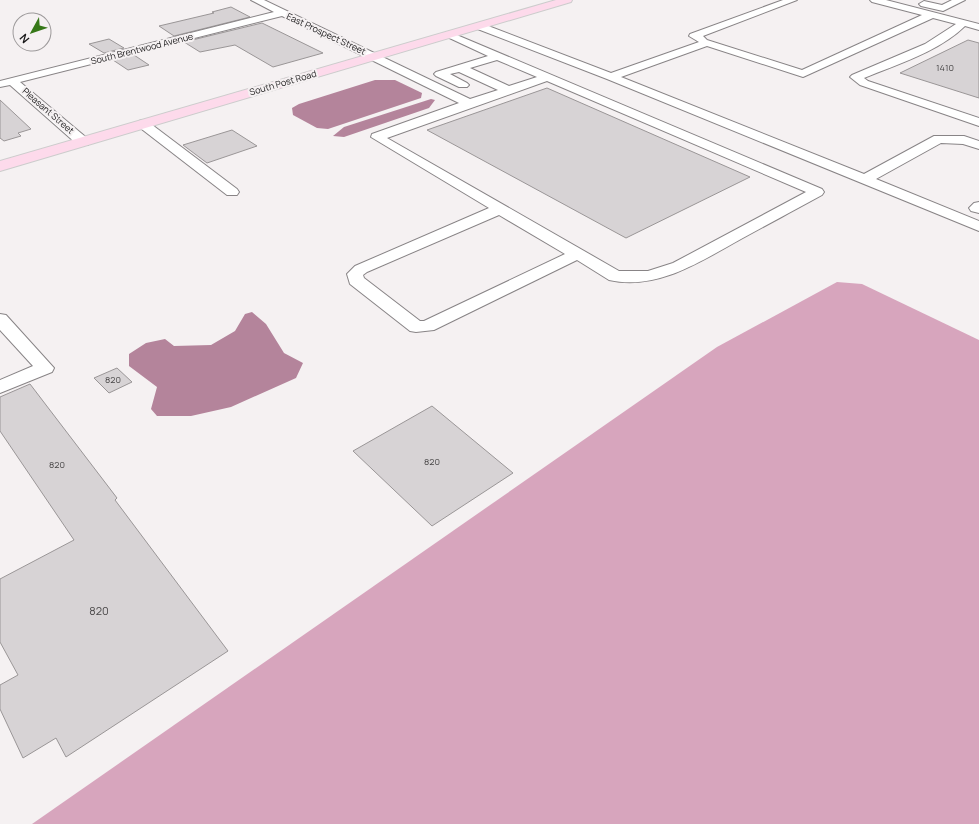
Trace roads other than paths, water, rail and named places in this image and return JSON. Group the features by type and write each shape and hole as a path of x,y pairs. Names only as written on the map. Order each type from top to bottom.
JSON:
{"main road":[{"name":"South Post Road","path":"0,166 567,0"}],"street":[{"name":"East Prospect Street","path":"256,0 469,104"},
{"path":"792,0 694,36 707,43 803,74 923,7"},
{"path":"875,0 923,7 943,8 960,0"},
{"path":"907,0 963,23 979,27"},
{"name":"South Brentwood Avenue","path":"0,84 284,13"},
{"path":"963,23 958,29 926,47 856,77 864,83 979,122"},
{"path":"480,26 611,77 979,226"},
{"path":"448,35 548,77 817,192 680,266 661,273 630,279 615,276 377,137 548,77"},
{"path":"611,77 707,43"},
{"path":"488,97 440,74 498,56"},
{"path":"478,62 492,68"},
{"path":"460,68 508,90"},
{"path":"514,77 528,83"},
{"name":"Pleasant Street","path":"12,81 83,142"},
{"path":"143,124 232,192"},
{"path":"864,180 939,139 955,138 979,145"},
{"path":"918,202 935,192"},
{"path":"500,209 361,269 355,274 356,280 416,327 428,326 577,254"},
{"path":"0,319 45,368 0,387"}]}
